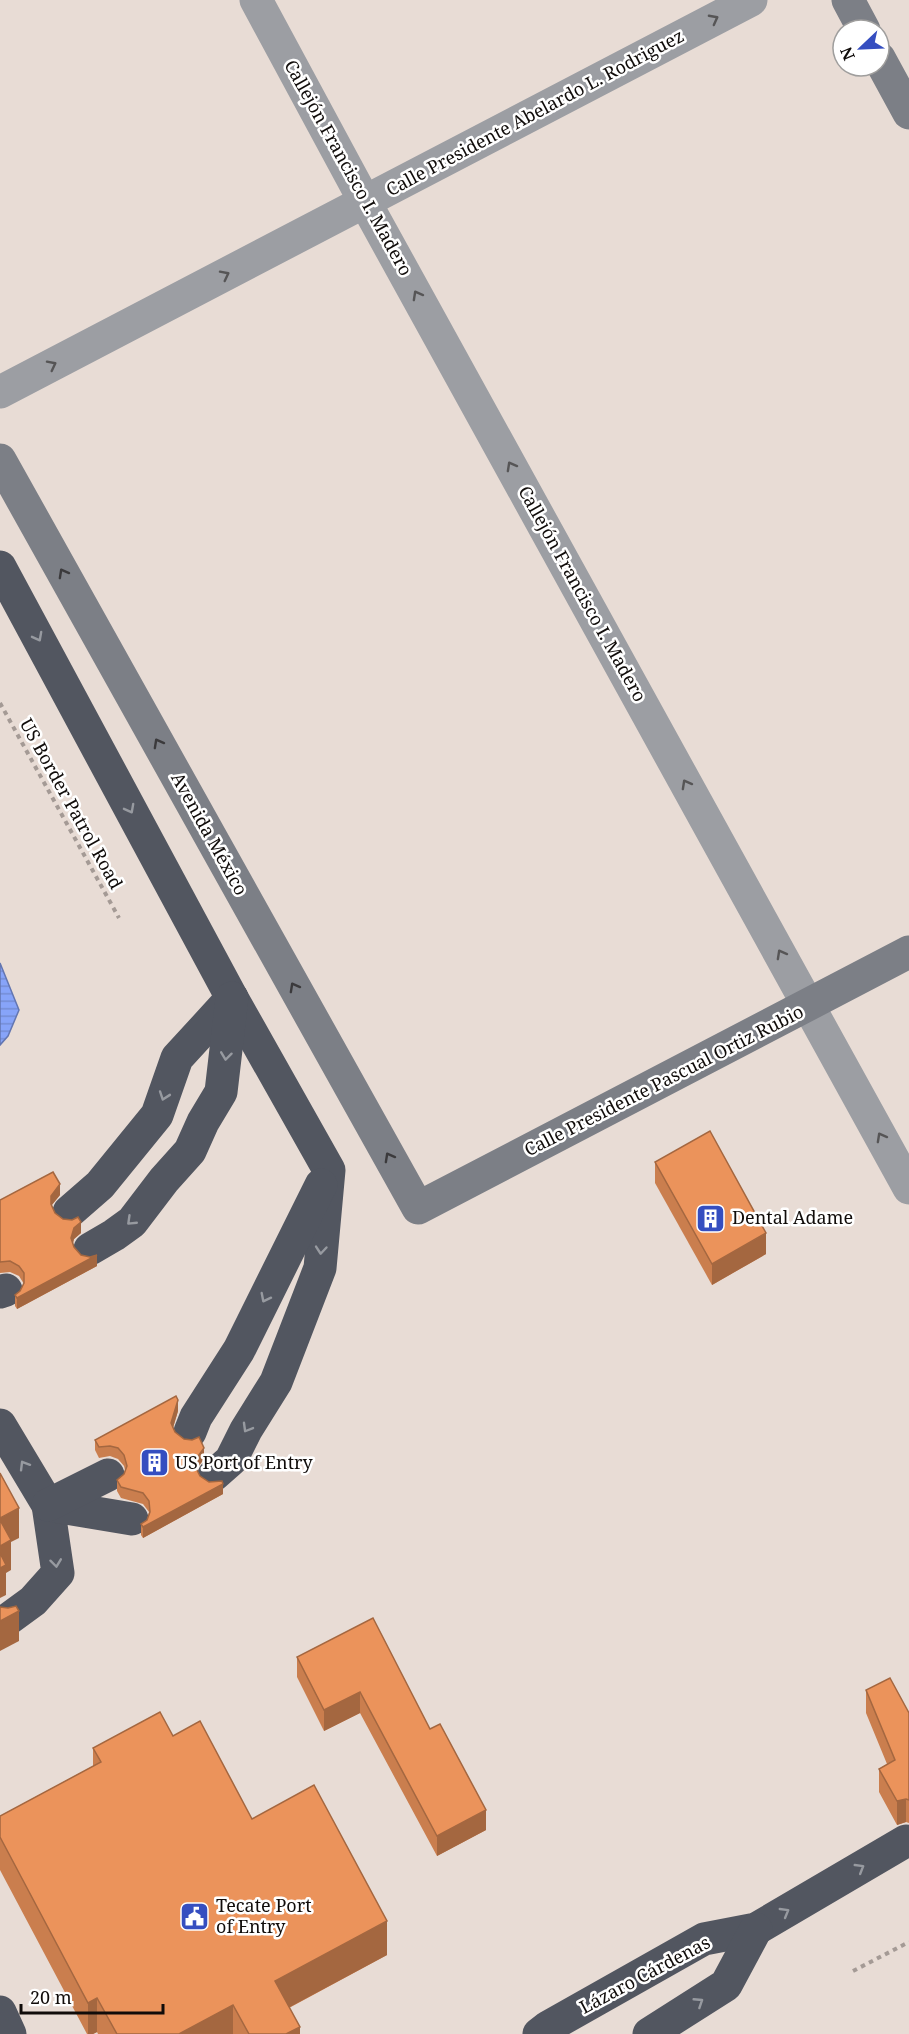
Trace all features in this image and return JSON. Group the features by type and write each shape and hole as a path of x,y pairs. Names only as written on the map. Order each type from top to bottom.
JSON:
{"highway":[{"path":"0,567 232,998 328,1170 320,1268 276,1383 246,1430 231,1460 213,1476"},
{"path":"69,1212 100,1185 157,1115 177,1058 232,998"},
{"path":"90,1249 132,1222 164,1179 190,1151 203,1122 221,1092 232,998"},
{"path":"190,1432 196,1417 239,1350 328,1170"},
{"path":"0,1425 48,1505 58,1573 33,1601 7,1620"},
{"path":"48,1505 108,1475"},
{"path":"48,1505 132,1519"},
{"path":"649,2034 726,1984 756,1929 906,1841"},
{"name":"Lázaro Cárdenas","path":"539,2034 704,1939 756,1929"},
{"path":"0,2012 10,2034"}],"street":[{"name":"Callejón Francisco I. Madero","path":"256,0 909,1188"},
{"name":"Calle Presidente Abelardo L. Rodriguez","path":"0,392 751,0"},
{"path":"848,0 858,18"},
{"path":"890,78 909,113"},
{"name":"Avenida México","path":"0,460 418,1208"},
{"name":"Calle Presidente Pascual Ortiz Rubio","path":"418,1208 909,952"}],"path":[{"name":"US Border Patrol Road","path":"0,703 119,918"},
{"path":"853,1971 909,1942"}],"water":[{"path":"0,963 19,1010 8,1036 0,1045"}],"building":[{"name":"Dental Adame","path":"710,1131 766,1233 712,1264 655,1162"},
{"path":"53,1172 60,1184 51,1196 51,1204 55,1213 63,1219 72,1220 78,1217 81,1222 74,1228 71,1238 74,1247 81,1255 90,1257 97,1255 17,1298 15,1295 24,1283 24,1273 19,1266 10,1261 0,1262 0,1200"},
{"name":"US Port of Entry","path":"176,1396 178,1400 171,1423 175,1432 184,1439 192,1440 199,1437 204,1448 196,1459 196,1468 200,1476 209,1482 222,1481 223,1484 143,1527 141,1524 147,1520 150,1512 149,1501 143,1493 121,1487 117,1480 124,1474 127,1466 124,1455 118,1448 99,1447 95,1440"},
{"path":"0,1473 19,1508 0,1518"},
{"path":"0,1520 11,1540 0,1546"},
{"path":"0,1553 6,1565 0,1568"},
{"path":"16,1606 19,1611 0,1621 0,1607"},
{"path":"373,1618 430,1729 440,1724 486,1810 437,1836 360,1692 324,1710 297,1657"},
{"path":"890,1678 909,1713 909,1800 897,1801 879,1769 895,1760 866,1690"},
{"name":"Tecate Port of Entry","path":"160,1712 173,1736 200,1721 252,1819 314,1785 387,1921 275,1981 300,2027 286,2034 249,2034 233,2005 179,2034 117,2034 97,1998 88,2003 0,1837 0,1816 101,1762 93,1748"}],"place":[{"name":"Dental Adame","path":"711,1218"},
{"name":"US Port of Entry","path":"154,1463"},
{"name":"Tecate Port of Entry","path":"195,1916"}]}
